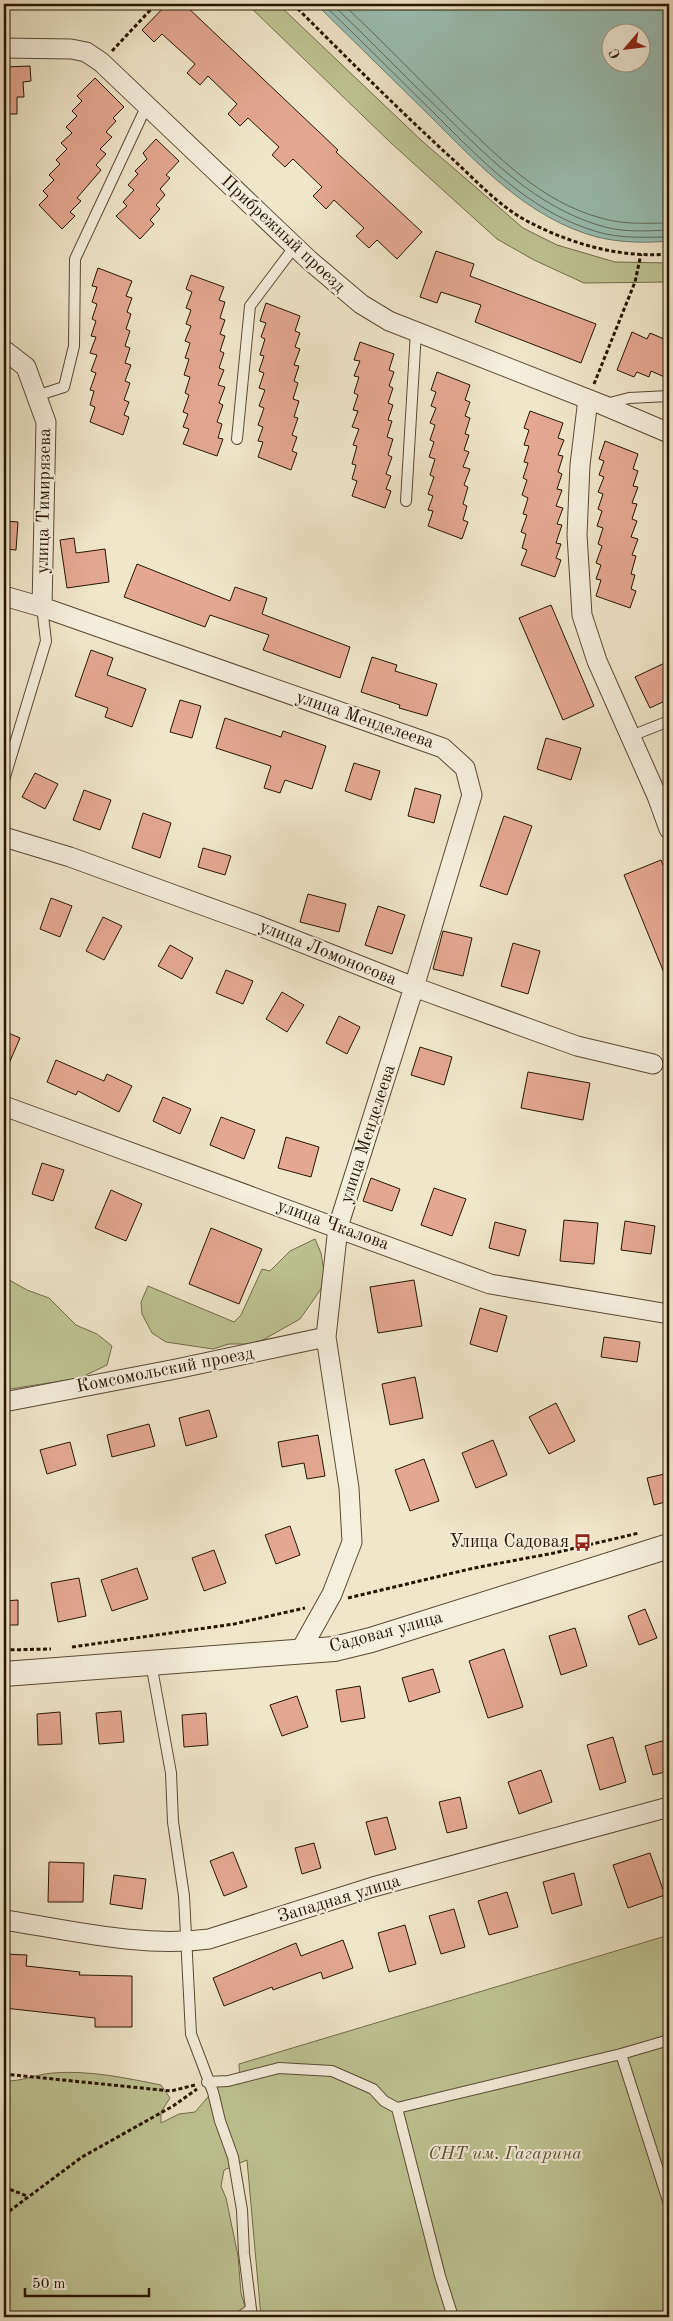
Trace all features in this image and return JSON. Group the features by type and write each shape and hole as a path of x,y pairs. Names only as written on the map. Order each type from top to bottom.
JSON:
{"street":[{"name":"Прибрежный проезд","path":"4,48 71,49 86,52 101,62 295,246 361,304 389,321 596,402 669,433"},
{"name":"улица Тимирязева","path":"4,350 26,367 46,422 42,606"},
{"path":"596,402 580,465 577,527 582,615 598,662 669,829"},
{"name":"улица Менделеева","path":"4,596 42,606 443,748 465,768 472,795 338,1227 326,1337 349,1488 352,1542 332,1594 299,1653"},
{"name":"улица Ломоносова","path":"4,837 70,857 229,915 414,987 577,1046 653,1064"},
{"name":"улица Чкалова","path":"4,1106 490,1284 669,1314"},
{"name":"Комсомольский проезд","path":"4,1402 176,1369 326,1337"},
{"name":"Садовая улица","path":"4,1674 334,1649 371,1640 669,1546"},
{"name":"Западная улица","path":"4,1920 123,1939 187,1942 209,1939 373,1887 669,1807"}],"lane":[{"path":"36,396 64,387 74,346 75,259 147,105"},
{"path":"237,439 250,306 295,246"},
{"path":"406,501 416,331"},
{"path":"596,402 669,396"},
{"path":"4,780 46,641 42,606"},
{"path":"631,736 669,721"},
{"path":"150,1664 164,1728 171,1773 173,1822 184,1896 191,2034 213,2092 220,2121 233,2157 242,2210 244,2253 252,2313 240,2317"},
{"path":"208,2082 228,2081 278,2068 332,2071 373,2089 384,2101 397,2108 621,2054 669,2040"},
{"path":"621,2054 669,2204"},
{"path":"397,2108 440,2276 454,2317"}],"path":[{"path":"101,62 156,4"},
{"path":"292,4 426,134 494,197 525,220 579,244 625,254 669,254"},
{"path":"596,402 635,282 641,254"},
{"path":"4,2074 171,2091 208,2082"},
{"path":"4,2215 27,2196 82,2157 173,2106 208,2082"},
{"path":"4,2187 27,2196"}],"green space":[{"path":"247,4 278,4 422,141 523,228 557,245 615,262 669,263 669,282 584,283 534,260 497,239 391,143"},
{"path":"315,1239 321,1253 324,1271 321,1289 300,1319 261,1341 246,1344 229,1344 213,1349 166,1342 152,1333 142,1314 141,1302 148,1286 234,1322 241,1315 262,1269 270,1271 290,1251"},
{"path":"4,1277 27,1290 49,1298 76,1325 97,1334 112,1346 107,1365 80,1378 4,1390"},
{"name":"СНТ им. Гагарина","path":"669,1935 669,2317 261,2317 247,2160 224,2170 221,2186 226,2198 238,2256 241,2293 248,2317 4,2317 4,2081 67,2072 107,2075 161,2085 170,2098 161,2112 161,2123 179,2114 195,2112 214,2090 228,2079 240,2084 239,2064"}],"water":[{"path":"316,4 669,4 669,241 633,242 615,240 597,237 572,229 549,217 506,188 467,153"}],"building":[{"path":"167,4 184,4 338,150 336,152 422,232 397,259 377,240 369,248 356,236 364,228 334,200 326,209 313,196 322,187 293,159 285,167 272,155 279,147 248,118 240,126 228,114 237,104 208,76 200,85 187,73 195,64 162,34 154,42 142,30"},
{"path":"30,66 31,81 23,82 24,97 17,97 17,114 4,114 4,67"},
{"path":"95,78 124,107 113,118 116,121 106,132 112,137 100,149 106,154 96,165 101,170 77,198 81,201 70,212 75,216 62,229 39,205 48,196 43,191 54,180 49,175 60,164 56,160 67,149 61,143 72,133 66,127 77,116 72,111 82,101 77,96"},
{"path":"156,139 179,161 166,175 170,178 160,189 165,195 156,205 160,209 150,220 154,224 140,239 116,216 127,206 123,202 134,190 128,185 138,174 135,171 147,159 143,153"},
{"path":"436,251 474,264 470,276 596,324 581,363 475,322 481,305 441,292 437,303 420,297"},
{"path":"98,268 132,281 126,296 132,298 127,312 131,314 126,329 130,331 125,346 130,348 125,363 131,365 125,381 130,383 124,400 129,402 124,415 129,417 123,435 90,422 95,407 90,405 94,391 90,390 96,373 91,371 97,355 90,353 96,337 91,336 96,321 92,319 97,304 92,302 97,287 92,286"},
{"path":"191,275 224,287 219,300 225,302 220,318 225,320 220,334 225,336 220,351 224,353 219,368 224,370 218,385 225,387 219,403 223,405 217,422 222,424 218,438 223,439 217,456 183,444 189,429 183,427 188,414 183,412 189,395 185,393 190,377 184,375 189,359 185,358 190,343 185,341 191,326 186,324 191,310 186,308 192,292 186,289"},
{"path":"266,303 300,316 295,331 300,333 295,347 300,349 294,365 299,366 294,381 298,383 293,399 299,401 294,417 298,418 292,435 297,437 292,451 297,453 291,470 258,457 263,442 258,441 263,427 258,425 264,408 259,406 265,390 259,388 264,373 259,371 264,356 260,355 265,339 261,337 266,323 260,321"},
{"path":"632,332 647,339 650,333 669,341 669,379 651,371 649,377 637,372 634,377 617,370"},
{"path":"360,342 394,354 389,370 394,372 389,386 393,388 388,403 393,405 388,420 392,421 387,437 393,439 388,455 392,457 386,474 391,476 386,489 391,491 385,508 352,496 357,481 352,479 356,465 352,464 357,446 353,445 359,429 352,427 358,411 353,410 358,395 354,393 359,377 354,376 360,361 354,360"},
{"path":"437,372 470,385 465,400 470,402 465,416 470,418 465,434 469,435 464,450 469,452 463,467 470,469 464,485 468,487 463,504 467,506 463,520 468,522 462,539 428,526 433,511 428,510 433,496 428,494 434,477 430,475 435,459 429,457 434,442 430,440 435,425 430,423 436,408 431,406 436,392 431,390"},
{"path":"530,411 563,423 558,438 564,440 558,455 563,456 558,472 562,474 557,489 562,490 556,506 563,508 557,524 562,525 556,543 561,544 556,558 561,560 555,577 521,565 527,550 522,548 526,534 521,532 527,515 523,514 528,498 522,495 527,480 523,478 528,463 524,462 529,446 524,445 529,430 524,428"},
{"path":"605,441 638,454 633,469 638,471 633,486 638,487 632,503 637,504 632,519 637,521 631,537 638,539 632,555 636,556 631,574 635,575 631,589 636,591 630,608 596,596 601,580 596,579 601,565 596,563 602,546 598,544 603,528 597,526 602,511 598,509 603,494 598,492 604,477 599,475 604,461 599,459"},
{"path":"4,521 18,522 16,550 4,549"},
{"path":"74,538 76,553 105,549 109,582 67,588 60,540"},
{"path":"137,564 230,601 235,587 267,598 262,614 350,647 340,678 263,650 269,635 210,615 205,627 124,597"},
{"path":"551,605 594,706 563,720 519,618"},
{"path":"91,650 113,658 107,675 146,689 132,727 105,717 108,708 75,696"},
{"path":"372,657 397,665 395,671 437,684 427,716 399,708 400,705 361,692"},
{"path":"669,661 669,699 650,708 635,677"},
{"path":"180,700 201,706 192,738 170,732"},
{"path":"225,718 281,737 283,731 326,746 312,789 285,780 280,793 264,788 271,766 216,748"},
{"path":"546,738 581,748 571,780 537,769"},
{"path":"354,763 380,771 371,800 345,791"},
{"path":"35,773 58,784 45,809 22,797"},
{"path":"415,788 441,795 434,823 408,816"},
{"path":"84,790 111,800 100,830 73,820"},
{"path":"143,813 171,823 160,858 132,848"},
{"path":"504,816 532,826 507,895 480,886"},
{"path":"203,848 231,856 225,875 198,867"},
{"path":"661,860 669,880 669,985 624,875"},
{"path":"308,894 346,904 339,932 300,922"},
{"path":"51,898 72,906 60,937 40,929"},
{"path":"378,906 405,915 392,954 365,945"},
{"path":"103,917 122,926 104,960 86,951"},
{"path":"443,931 472,938 463,976 433,969"},
{"path":"513,943 540,951 528,994 501,986"},
{"path":"170,945 193,958 182,979 158,966"},
{"path":"226,970 253,981 243,1004 216,993"},
{"path":"282,992 304,1005 287,1032 266,1019"},
{"path":"339,1016 360,1027 347,1054 326,1043"},
{"path":"4,1031 20,1038 4,1075"},
{"path":"420,1047 452,1057 444,1085 411,1075"},
{"path":"56,1060 104,1081 107,1074 132,1086 119,1112 78,1091 76,1095 47,1082"},
{"path":"528,1072 590,1083 583,1120 521,1108"},
{"path":"163,1097 191,1109 180,1134 153,1121"},
{"path":"221,1117 255,1130 244,1159 210,1145"},
{"path":"286,1137 319,1147 311,1177 278,1168"},
{"path":"42,1163 64,1170 53,1201 32,1194"},
{"path":"371,1178 400,1189 392,1211 363,1201"},
{"path":"434,1188 466,1199 452,1236 421,1225"},
{"path":"111,1190 142,1204 126,1241 95,1228"},
{"path":"564,1220 598,1223 594,1264 560,1261"},
{"path":"625,1221 655,1226 651,1254 621,1250"},
{"path":"495,1222 526,1230 519,1256 489,1248"},
{"path":"211,1228 262,1249 239,1304 189,1284"},
{"path":"414,1280 422,1326 378,1333 370,1287"},
{"path":"480,1308 507,1316 497,1352 470,1344"},
{"path":"604,1337 640,1342 637,1362 601,1357"},
{"path":"415,1377 423,1418 390,1425 382,1384"},
{"path":"556,1403 575,1441 549,1454 529,1417"},
{"path":"209,1410 217,1437 186,1446 179,1418"},
{"path":"149,1424 155,1446 112,1457 107,1435"},
{"path":"318,1435 325,1476 307,1479 304,1463 282,1467 278,1442"},
{"path":"493,1440 507,1475 476,1488 462,1453"},
{"path":"70,1442 76,1465 47,1474 40,1450"},
{"path":"424,1459 439,1501 410,1511 395,1470"},
{"path":"669,1473 669,1501 654,1505 647,1478"},
{"path":"290,1526 300,1555 276,1564 265,1535"},
{"path":"214,1550 226,1583 204,1591 192,1558"},
{"path":"137,1568 148,1599 112,1611 101,1580"},
{"path":"79,1578 86,1616 58,1622 51,1583"},
{"path":"18,1600 18,1625 4,1625 4,1601"},
{"path":"645,1609 657,1638 639,1645 628,1616"},
{"path":"575,1628 587,1666 561,1675 549,1636"},
{"path":"504,1649 523,1707 488,1718 469,1661"},
{"path":"433,1669 440,1692 409,1702 402,1678"},
{"path":"360,1686 365,1718 341,1722 336,1690"},
{"path":"297,1696 308,1727 282,1736 270,1705"},
{"path":"121,1711 124,1742 99,1744 96,1713"},
{"path":"60,1712 62,1744 38,1745 37,1714"},
{"path":"206,1713 208,1745 184,1747 182,1715"},
{"path":"613,1737 626,1782 600,1790 587,1745"},
{"path":"669,1739 669,1771 653,1775 645,1746"},
{"path":"541,1770 552,1802 519,1814 508,1782"},
{"path":"460,1797 467,1828 447,1833 439,1802"},
{"path":"387,1817 396,1849 375,1855 366,1822"},
{"path":"314,1843 321,1868 302,1874 295,1848"},
{"path":"233,1852 247,1887 224,1896 210,1861"},
{"path":"650,1853 665,1895 628,1908 613,1865"},
{"path":"49,1862 84,1863 83,1902 48,1902"},
{"path":"574,1873 582,1905 552,1914 543,1882"},
{"path":"114,1875 146,1879 142,1909 110,1904"},
{"path":"507,1892 518,1927 489,1935 478,1901"},
{"path":"454,1909 465,1947 441,1954 429,1916"},
{"path":"405,1925 416,1964 389,1972 378,1933"},
{"path":"343,1940 353,1968 323,1979 321,1972 273,1990 272,1987 224,2006 213,1978 296,1943 301,1956"},
{"path":"4,1954 27,1955 26,1966 80,1972 79,1975 132,1976 132,2027 95,2027 95,2018 4,2008"}],"place":[{"name":"Улица Садовая","path":"583,1542"}]}
